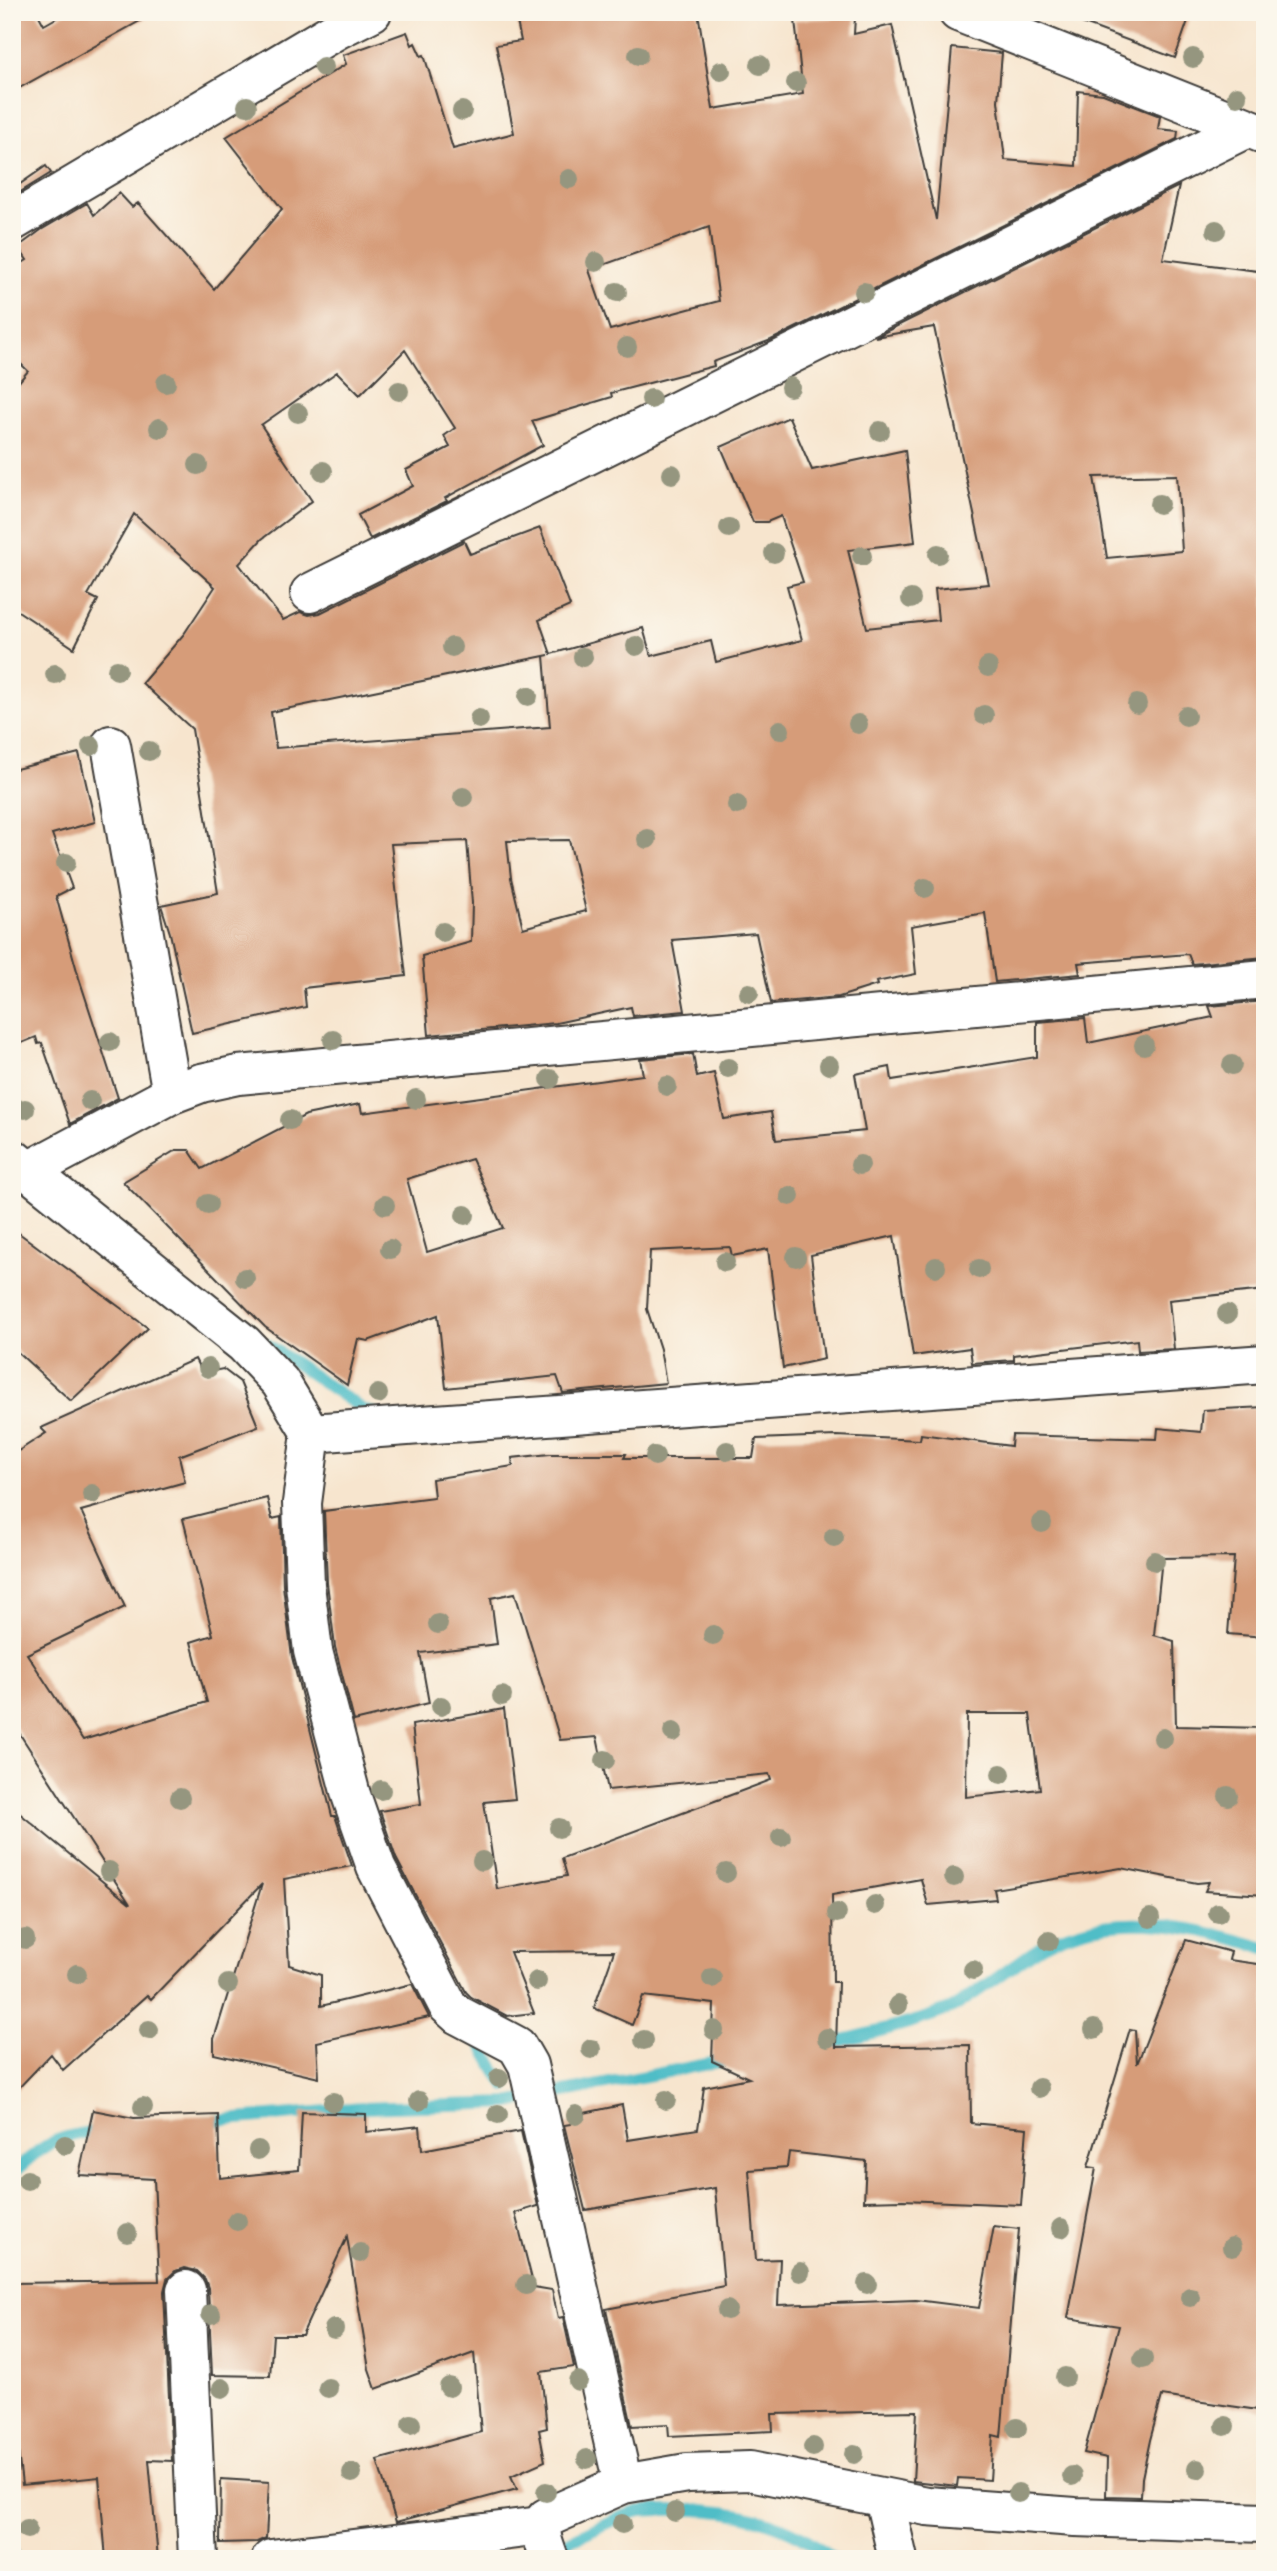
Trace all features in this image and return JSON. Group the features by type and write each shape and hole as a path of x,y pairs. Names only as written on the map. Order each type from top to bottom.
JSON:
{"street":[{"path":"12,222 338,29 372,12"},
{"path":"958,12 1256,131"},
{"path":"310,593 1256,131"},
{"path":"111,745 172,1094"},
{"path":"623,2484 528,2066 517,2046 458,2015 448,2006 376,1867 351,1795 313,1651 305,1585 302,1503 310,1433 280,1382 244,1344 20,1164 172,1094 201,1083 238,1075 1265,979"},
{"path":"310,1433 1265,1364"},
{"path":"186,2290 198,2559"},
{"path":"271,2559 545,2542 546,2518 623,2484 687,2473 750,2471 927,2506 1075,2518 1265,2523"},
{"path":"884,2498 898,2559"}],"building":[{"path":"12,12 37,12 44,25 67,12 156,12 12,92"},
{"path":"515,12 698,12 713,109 803,94 795,20 855,17 854,34 892,25 936,220 952,48 1002,53 998,101 1005,160 1076,166 1078,91 1103,94 1160,116 1158,129 1178,131 1177,139 771,340 713,362 714,366 611,393 612,397 532,421 543,445 445,498 447,501 370,539 358,515 413,486 406,470 450,447 444,436 455,428 405,350 360,395 337,372 261,425 312,501 262,539 239,564 283,620 300,612 309,615 320,613 464,541 470,554 540,528 570,606 539,620 551,654 643,628 651,656 711,641 716,662 802,640 787,586 803,582 781,516 767,522 753,522 721,447 789,417 812,470 905,450 915,542 848,550 867,628 938,620 935,589 989,584 934,327 875,337 1179,186 1163,259 1265,272 1265,957 1192,964 1188,954 1078,963 1080,974 995,982 985,913 911,926 916,974 876,982 877,985 839,997 771,1003 756,933 672,940 685,1011 633,1016 631,1007 556,1023 429,1035 422,956 471,942 472,903 467,841 391,844 406,976 304,988 306,1007 192,1033 170,933 161,905 218,893 192,729 142,683 184,634 215,587 134,514 88,595 98,600 74,648 12,607 12,390 28,371 12,355 12,270 27,260 18,247 87,203 94,215 119,193 132,207 138,203 214,289 282,209 226,137 346,64 343,55 407,32 412,45 415,43 421,56 424,55 453,149 514,133 496,45 521,41","holes":["709,227 719,301 610,330 589,270","1177,475 1182,551 1107,558 1094,477","544,656 550,727 276,748 271,712","569,840 586,911 523,928 511,878 507,841"]},
{"path":"1063,12 1191,12 1175,58 1063,16"},
{"path":"46,166 51,173 17,194 13,189"},
{"path":"79,753 95,822 52,834 72,888 56,896 118,1098 70,1124 42,1043 38,1044 36,1037 12,1047 12,770"},
{"path":"1265,1001 1265,1290 1169,1300 1174,1349 1138,1351 1137,1340 1014,1355 1014,1360 972,1363 970,1348 913,1356 894,1236 811,1255 824,1359 783,1368 768,1249 732,1256 730,1247 650,1251 647,1309 660,1349 666,1383 563,1393 557,1376 446,1388 438,1315 368,1341 358,1339 347,1385 265,1327 123,1182 176,1150 189,1150 202,1169 306,1115 360,1104 362,1113 643,1075 640,1059 693,1054 697,1077 714,1073 724,1119 771,1112 776,1140 865,1131 855,1074 890,1067 892,1080 1037,1057 1037,1022 1085,1018 1088,1043 1213,1017 1209,1006","holes":["472,1159 503,1228 427,1252 407,1179"]},
{"path":"12,1228 148,1328 71,1401 12,1347"},
{"path":"195,1359 202,1373 223,1369 240,1382 258,1426 179,1456 185,1482 81,1511 125,1607 27,1654 83,1740 207,1702 191,1642 213,1635 183,1519 267,1498 272,1519 281,1517 283,1586 292,1657 332,1816 335,1816 352,1866 284,1879 289,1965 321,1975 321,2006 412,1984 429,2017 317,2042 319,2078 214,2054 214,2039 262,1884 151,1999 147,1995 63,2070 51,2054 12,2095 12,1807 130,1904 12,1722 12,1455 46,1433 41,1428"},
{"path":"1265,1407 1265,1637 1228,1634 1234,1557 1162,1558 1154,1635 1174,1641 1176,1726 1265,1728 1265,1895 1205,1891 1209,1882 1197,1883 1121,1868 994,1889 996,1899 928,1905 921,1879 832,1895 833,1982 838,1982 836,2047 970,2045 971,2123 1027,2128 1021,2205 864,2201 866,2161 789,2152 787,2167 749,2170 756,2260 780,2259 778,2305 916,2300 979,2308 994,2226 1019,2229 1001,2437 993,2435 990,2480 958,2478 957,2486 913,2481 917,2411 772,2414 773,2431 669,2436 668,2424 632,2426 606,2309 724,2286 715,2188 585,2210 564,2125 571,2124 570,2116 622,2105 628,2140 698,2129 704,2087 749,2078 712,2061 714,2004 643,1996 632,2025 594,2008 614,1951 510,1952 534,2013 507,2016 471,1997 396,1858 380,1811 421,1804 412,1725 504,1709 515,1799 484,1802 497,1889 567,1876 562,1858 771,1780 769,1774 608,1790 597,1737 560,1740 515,1593 491,1598 497,1644 420,1653 429,1703 354,1721 335,1647 327,1583 324,1511 434,1497 432,1479 513,1466 512,1458 550,1454 626,1454 624,1458 753,1458 756,1439 836,1436 920,1440 921,1434 1011,1446 1012,1435 1157,1439 1158,1428 1201,1432 1203,1410","holes":["967,1714 1030,1714 1040,1789 966,1797"]},
{"path":"1186,1940 1231,1952 1229,1960 1265,1965 1265,2411 1162,2396 1142,2478 1141,2497 1106,2496 1107,2458 1084,2453 1119,2326 1068,2318 1096,2168 1088,2167 1130,2029 1135,2030 1137,2064"},
{"path":"93,2110 134,2118 218,2115 220,2178 299,2170 302,2112 366,2114 366,2132 420,2126 422,2150 521,2131 538,2206 515,2213 534,2287 552,2290 558,2318 563,2317 574,2367 541,2372 547,2428 539,2430 545,2461 511,2476 517,2489 396,2522 377,2460 481,2432 474,2353 376,2389 369,2369 347,2237 302,2335 273,2335 270,2376 212,2375 208,2288 205,2279 197,2271 184,2268 175,2271 167,2279 164,2291 172,2461 149,2460 158,2559 106,2559 99,2477 22,2485 12,2399 12,2283 159,2281 154,2179 79,2175"},
{"path":"221,2479 269,2482 266,2538 257,2542 220,2543"}],"waterway":[{"path":"267,1344 362,1409 378,1415"},
{"path":"822,2045 903,2025 950,2009 1033,1952 1060,1938 1088,1929 1118,1924 1178,1927 1265,1948"},
{"path":"476,2036 505,2086"},
{"path":"202,2122 363,2108 508,2103 728,2060"},
{"path":"12,2174 34,2154 53,2142 74,2135 103,2131"},
{"path":"557,2546 606,2523 645,2510 716,2511 779,2526 798,2535 833,2559"},
{"path":"12,2552 15,2559"}]}
